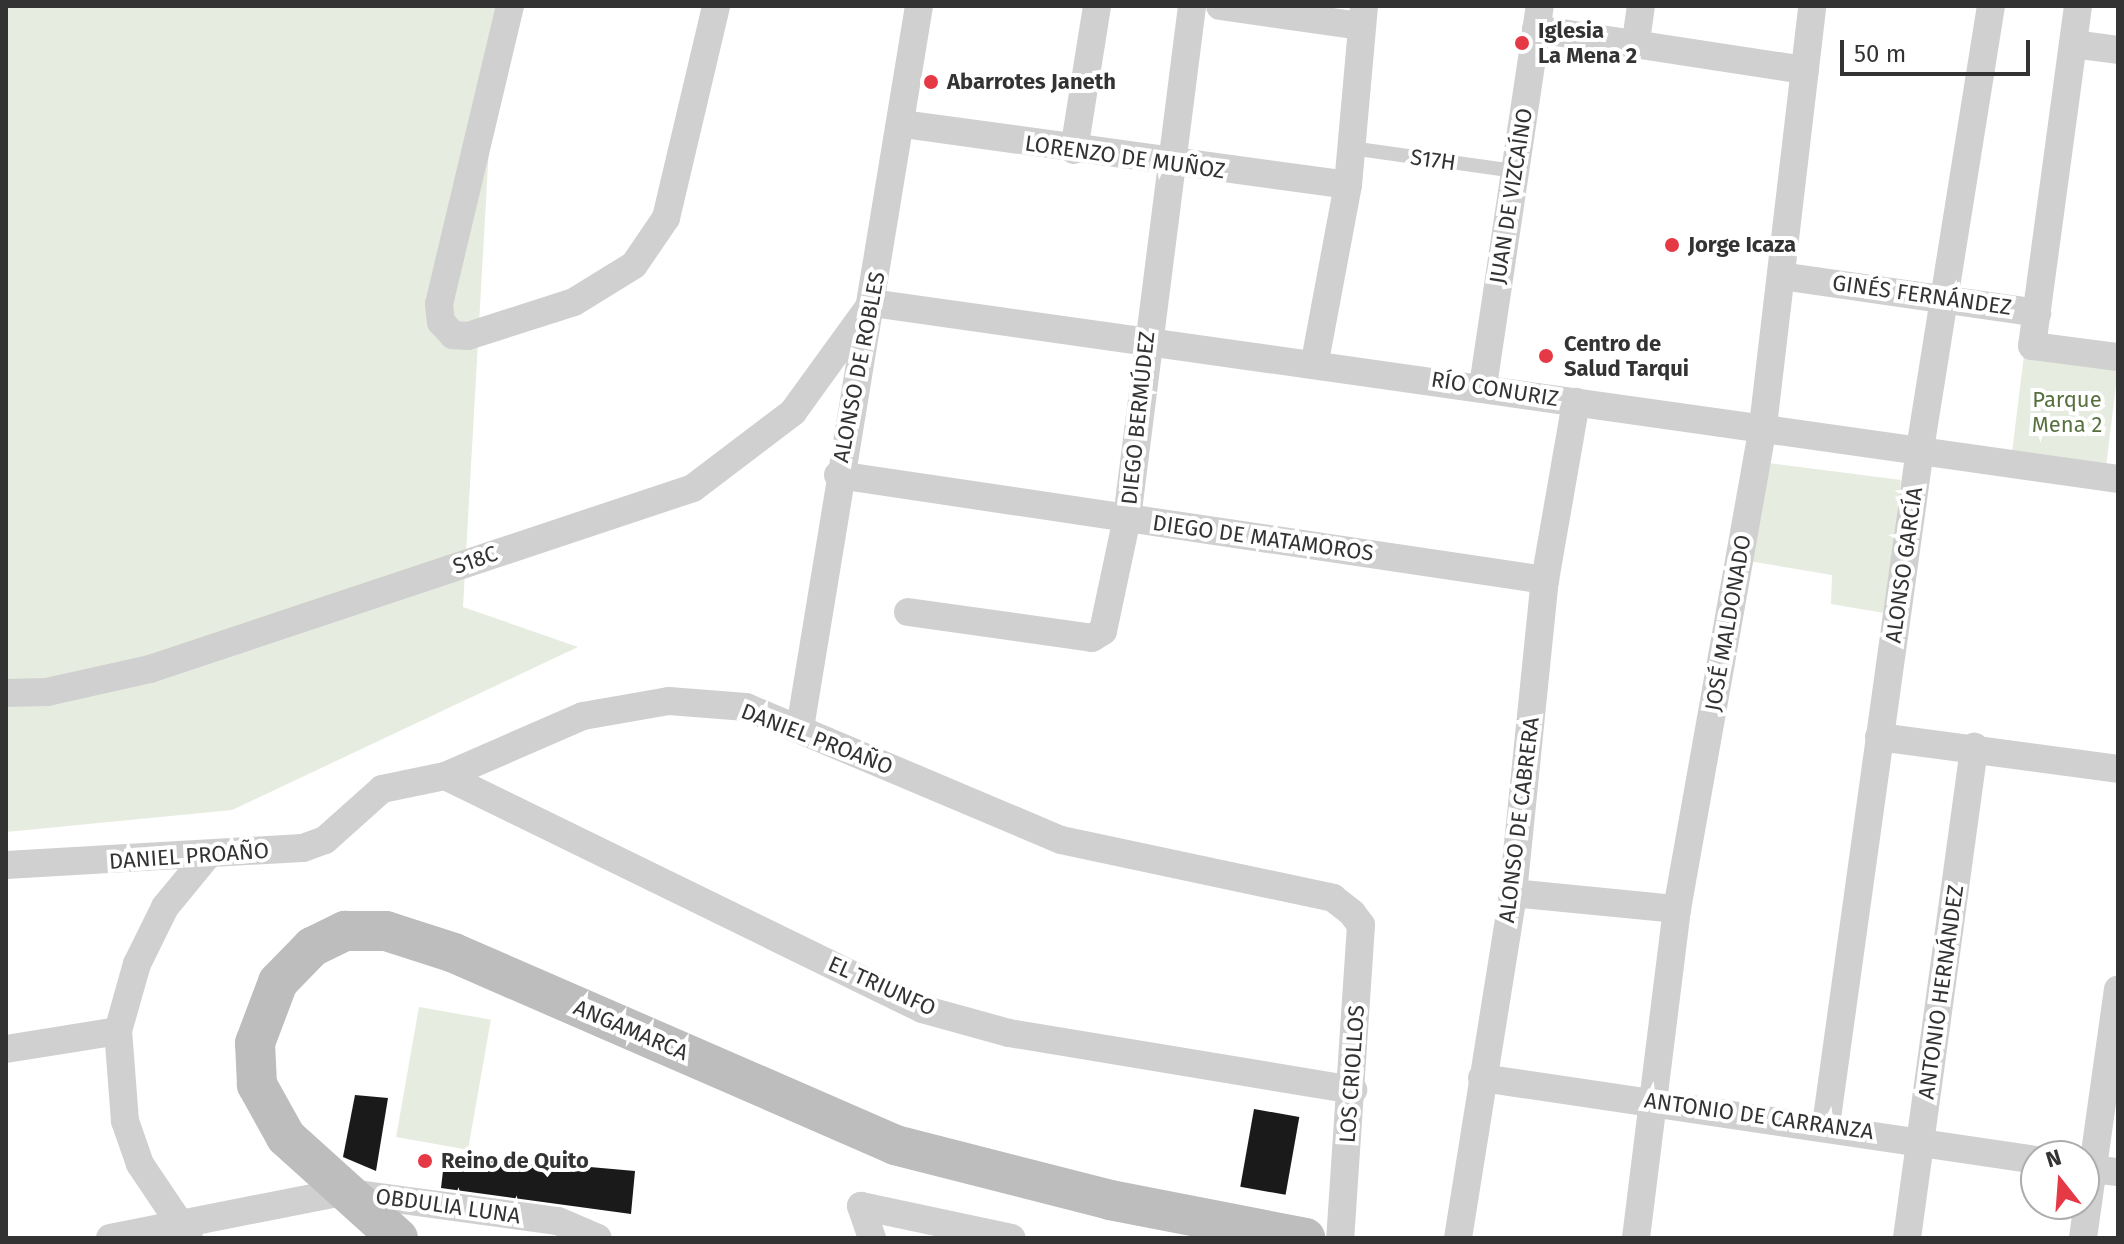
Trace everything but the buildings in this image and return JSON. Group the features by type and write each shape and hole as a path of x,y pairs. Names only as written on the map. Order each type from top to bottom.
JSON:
{"street":[{"path":"510,6 439,304 441,322 453,335 468,336 574,302 634,265 666,218 716,6"},
{"name":"ALONSO DE ROBLES","path":"800,728 838,475 903,124 919,6"},
{"path":"1074,150 1097,6"},
{"name":"DIEGO BERMÚDEZ","path":"908,612 1099,637 1127,518 1167,164 1192,6"},
{"path":"1220,6 1362,16 1348,185 1315,361"},
{"path":"1636,41 1641,6"},
{"name":"JOSÉ MALDONADO","path":"1636,1238 1650,1100 1677,909 1763,426 1812,6"},
{"name":"ALONSO GARCÍA","path":"1826,1125 1920,449 1991,6"},
{"path":"2037,313 2078,6"},
{"path":"1538,17 1636,41 1805,70"},
{"name":"JUAN DE VIZCAÍNO","path":"1483,386 1538,17"},
{"path":"2073,44 2118,50"},
{"name":"LORENZO DE MUÑOZ","path":"903,124 1167,164 1348,185"},
{"name":"GINÉS FERNÁNDEZ","path":"1781,276 1944,296 2037,313 2032,346 2118,357"},
{"name":"RÍO CONURIZ","path":"872,303 1315,361 1576,402 1763,426 2118,479"},
{"name":"S18C","path":"6,693 47,692 150,669 693,488 793,412 872,303"},
{"name":"ALONSO DE CABRERA","path":"1458,1238 1513,893 1545,580 1576,402"},
{"name":"DIEGO DE MATAMOROS","path":"838,475 1545,580"},
{"name":"DANIEL PROAÑO","path":"6,865 206,857 303,848 325,840 382,789 445,776 583,716 669,701 746,707 1061,840 1333,898 1352,913"},
{"path":"1879,737 1974,747 2118,769"},
{"name":"ANTONIO HERNÁNDEZ","path":"1907,1238 1974,747"},
{"name":"EL TRIUNFO","path":"445,776 922,1009 1009,1033 1353,1090"},
{"path":"183,1233 140,1164 125,1121 118,1031 137,964 165,907 206,857"},
{"path":"1513,893 1677,909"},
{"name":"LOS CRIOLLOS","path":"1340,1238 1353,1090 1361,925 1352,913"},
{"name":"ANGAMARCA","path":"398,1238 343,1192 268,1113 257,1085 255,1043 278,982 326,939 368,929 454,953 895,1145 1110,1200 1305,1238"},
{"path":"2092,1140 2118,989"},
{"path":"6,1049 118,1031"},
{"name":"ANTONIO DE CARRANZA","path":"1482,1078 1826,1125 2020,1157"},
{"name":"OBDULIA LUNA","path":"110,1238 183,1233 343,1192 558,1221 598,1238"},
{"path":"872,1238 861,1206 1012,1238"}],"lane":[{"name":"S17H","path":"1351,148 1515,171"}],"green space":[{"path":"6,6 497,6 463,607 578,647 232,810 6,832"},
{"name":"Parque Mena 2","path":"2024,355 2118,367 2106,469 2011,457"},
{"path":"1768,463 1901,480 1884,613 1831,604 1832,575 1749,561"},
{"path":"419,1007 491,1020 468,1150 396,1137"}],"place":[{"name":"Iglesia La Mena 2","path":"1522,43"},
{"name":"Abarrotes Janeth","path":"931,82"},
{"name":"Jorge Icaza","path":"1672,245"},
{"name":"Centro de Salud Tarqui","path":"1546,356"},
{"name":"Reino de Quito","path":"425,1161"}]}
